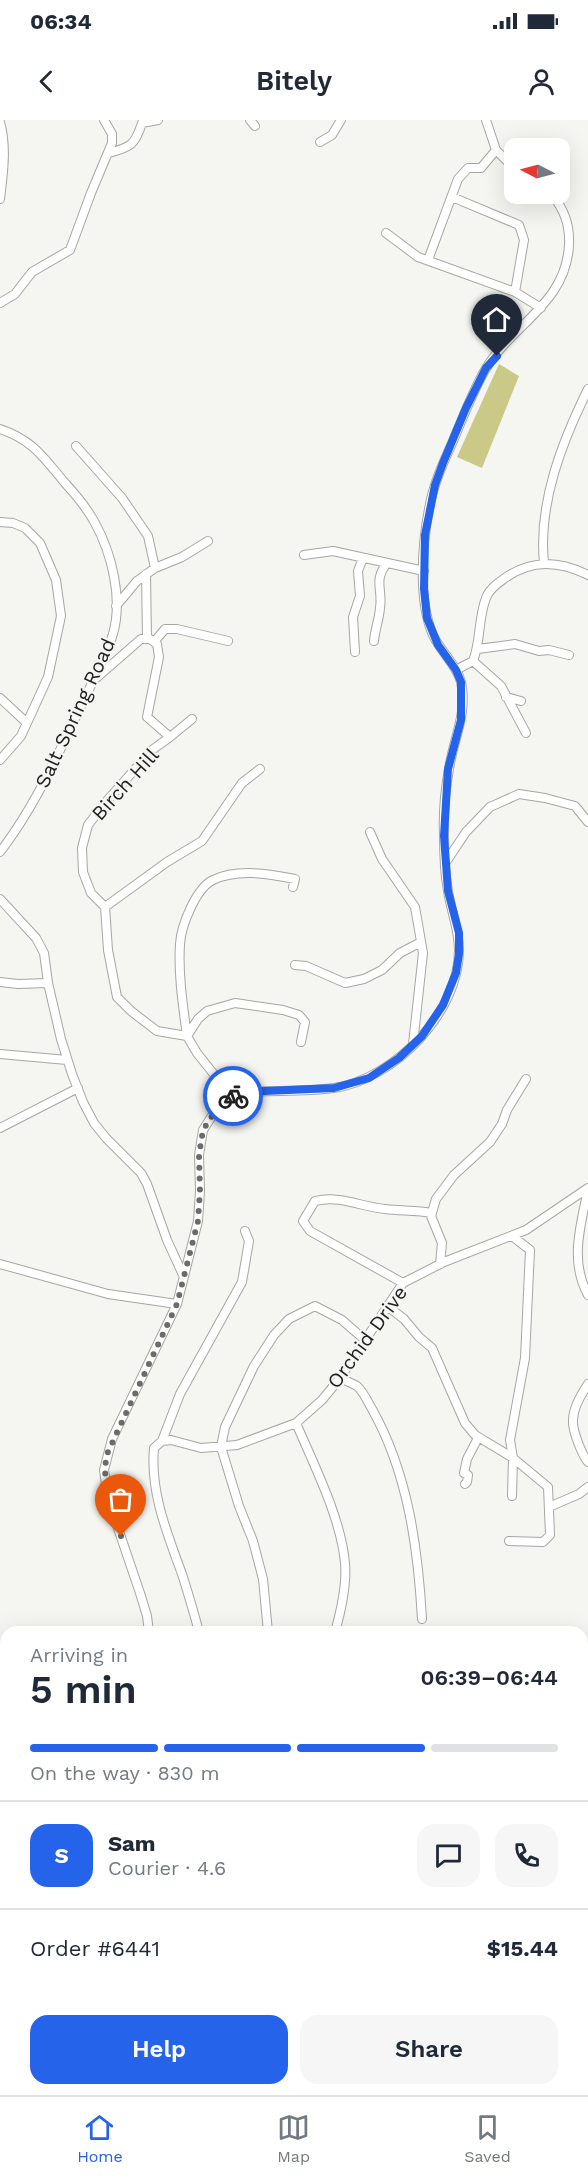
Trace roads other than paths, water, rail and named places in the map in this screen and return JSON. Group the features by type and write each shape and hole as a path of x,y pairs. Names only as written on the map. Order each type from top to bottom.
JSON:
{"street":[{"path":"0,303 15,294 32,272 70,250 109,153 112,134 104,120"},
{"path":"109,153 129,147 138,136 142,123 158,120"},
{"path":"320,142 332,135 341,120"},
{"path":"486,120 496,150 504,158"},
{"path":"0,122 3,131 4,170 0,199"},
{"path":"428,260 458,179 468,168 482,168 496,150"},
{"path":"452,197 519,225 524,240 515,292"},
{"path":"148,1626 140,1593 108,1499 104,1470 112,1439 177,1304 198,1221 199,1155 203,1130 219,1105 245,1092 334,1088 369,1078 399,1058 436,1017 456,973 459,933 448,891 444,836 448,769 463,706 461,682 456,670 438,645 427,618 424,572 425,535 435,485 466,408 486,368 541,308 562,279 568,259 567,221 559,204"},
{"path":"386,233 418,256 515,292 541,308"},
{"path":"544,562 542,542 545,512 552,484 572,421 588,389"},
{"name":"Salt Spring Road","path":"0,429 17,434 32,444 79,499 95,523 113,574 116,606 113,632 94,680 46,781 16,831 0,852"},
{"path":"76,446 122,498 148,536 155,568"},
{"path":"0,522 13,523 26,528 40,543 56,580 61,616 48,677 21,736 0,760"},
{"path":"116,606 136,581 155,568 182,557 208,541"},
{"path":"304,555 333,551 424,572"},
{"path":"355,651 353,616 360,596 358,571 363,558"},
{"path":"456,670 473,661 478,648 486,596 497,583 523,568 544,562 575,569 588,575"},
{"path":"374,641 380,608 379,573 387,563"},
{"path":"146,574 150,640"},
{"path":"94,680 141,639 150,640 165,629 177,629 228,641"},
{"name":"Birch Hill","path":"105,907 91,893 84,872 82,848 88,825 135,767 152,750 170,737 147,717 159,657 157,644 150,640"},
{"path":"478,648 515,644 539,651 549,650 569,655"},
{"path":"473,661 501,686 526,733"},
{"path":"506,697 521,701"},
{"path":"0,698 27,723"},
{"path":"170,737 192,719"},
{"path":"187,1036 157,1031 130,1011 117,997 108,950 105,907 166,862 202,841 242,783 260,769"},
{"path":"446,862 466,832 490,807 519,794 575,806 588,822"},
{"path":"370,832 382,859 415,907 423,953 413,1044"},
{"path":"232,1097 197,1053 187,1036 182,999 180,942 189,911 198,894 212,880 238,874 270,874 295,879 293,887"},
{"path":"0,900 36,938 44,953 48,983 67,1060 83,1102 94,1123 106,1138 141,1173 183,1275"},
{"path":"295,965 306,966 345,983 364,979 382,970 400,953 421,942"},
{"path":"0,982 48,983"},
{"path":"187,1036 198,1019 207,1011 235,1003 283,1010 299,1015 304,1022 301,1042"},
{"path":"0,1054 67,1060"},
{"path":"440,1264 442,1243 431,1216 436,1199 454,1175 490,1142 526,1079"},
{"path":"0,1128 78,1088"},
{"path":"588,1189 576,1261 588,1295"},
{"name":"Orchid Drive","path":"162,1441 171,1440 201,1448 237,1445 296,1423 322,1400 340,1378 403,1283 440,1264 526,1230 588,1189"},
{"path":"403,1283 310,1231 303,1221 315,1201 325,1199 359,1202 382,1209 432,1213"},
{"path":"197,1626 154,1486 152,1469 154,1448 162,1441 180,1394 242,1282 249,1241 245,1231"},
{"path":"512,1236 530,1250 525,1358 510,1440 513,1458 512,1496"},
{"path":"0,1264 27,1274 108,1294 177,1304"},
{"path":"267,1626 263,1579 253,1541 239,1506 221,1447 225,1426 254,1366 274,1335 289,1319 315,1306 342,1320 366,1340"},
{"path":"387,1306 404,1318 418,1337 432,1348 465,1422 477,1438 513,1458 548,1487 550,1535 543,1542 509,1541"},
{"path":"340,1378 358,1387 382,1428 405,1494 419,1563 422,1619"},
{"path":"588,1384 580,1396 572,1420 583,1456 588,1462"},
{"path":"296,1423 324,1490 343,1545 344,1590 336,1626"},
{"path":"465,1484 468,1475 464,1473 467,1458 477,1438"},
{"path":"549,1507 579,1494 588,1487"}]}
